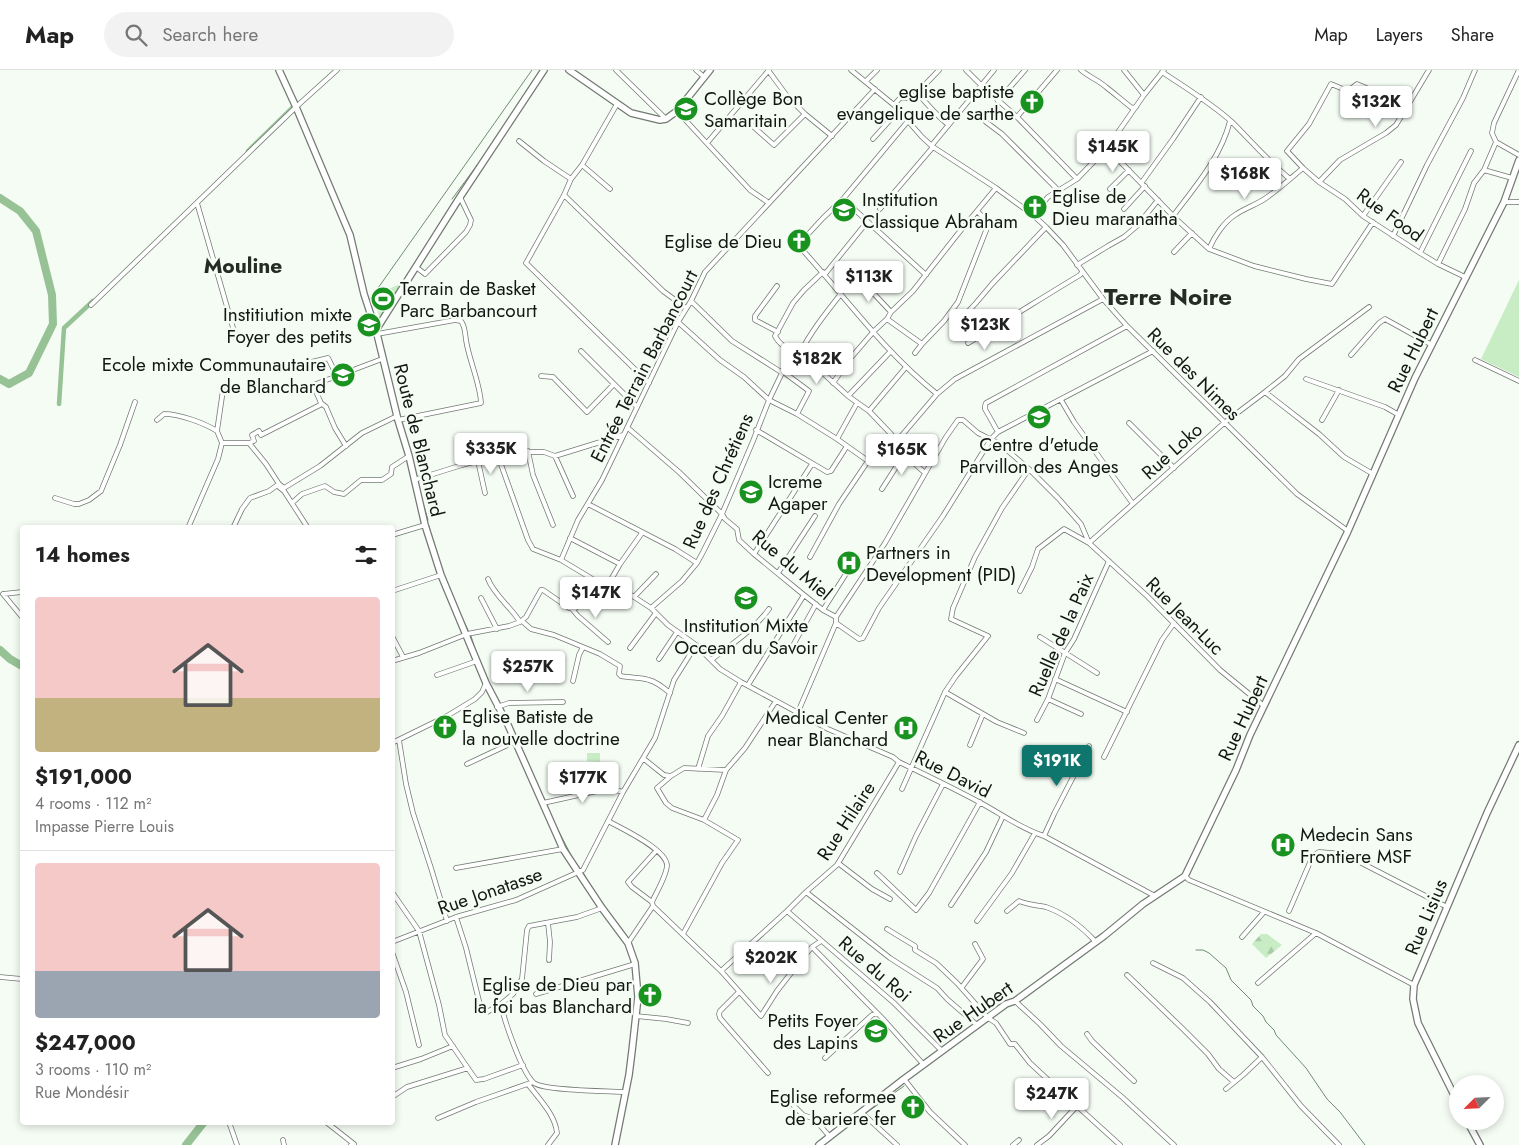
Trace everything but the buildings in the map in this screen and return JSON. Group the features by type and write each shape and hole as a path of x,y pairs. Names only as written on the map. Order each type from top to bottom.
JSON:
{"street":[{"name":"Route de Blanchard","path":"279,70 350,235 397,418 409,456 425,525 441,575 486,683 508,725 563,849 628,944 635,964 638,988 636,1016 629,1075 615,1145"},
{"path":"91,304 336,70"},
{"path":"376,332 460,197 544,70"},
{"path":"569,70 631,113 660,120 666,119 676,111 710,70"},
{"path":"616,70 666,119"},
{"path":"696,70 704,77"},
{"path":"707,143 768,70 787,96 832,136"},
{"name":"Rue des Nimes","path":"851,70 894,105 922,137 933,146 996,188 1046,227 1063,245 1103,299 1127,326 1297,494 1348,531"},
{"path":"866,81 877,70"},
{"path":"894,105 900,98 912,98 939,70"},
{"path":"966,70 1017,117 1077,179"},
{"path":"880,209 994,70"},
{"path":"998,101 1026,70"},
{"path":"1017,117 1057,70"},
{"path":"1082,70 1132,108 1136,107"},
{"path":"1124,70 1144,95"},
{"path":"1320,182 1340,160 1396,125 1429,70"},
{"path":"1393,236 1427,165 1463,98 1474,70"},
{"path":"1519,70 1494,123 1492,132 1496,142 1519,155"},
{"path":"1034,216 1048,197 1077,179 1107,148 1163,71 1201,97 1230,121 1272,164 1290,179"},
{"name":"Rue Food","path":"1383,95 1357,84 1348,91 1331,84 1309,124 1288,151 1303,168 1363,216 1420,254 1465,277"},
{"name":"Entrée Terrain Barbancourt","path":"561,560 578,520 602,480 678,322 706,272 875,89"},
{"path":"917,93 942,121 948,124"},
{"path":"1124,209 1201,97"},
{"path":"616,104 582,165 570,179 564,196 526,263 649,383"},
{"path":"874,139 899,110"},
{"path":"676,111 750,190 769,203"},
{"path":"748,122 774,145 805,114"},
{"path":"908,121 843,200 798,245 824,273 840,295 874,331 890,352 919,380 937,394"},
{"path":"1173,216 1210,167 1227,135 1230,121"},
{"path":"986,122 1002,134 1058,190"},
{"path":"519,141 570,179"},
{"path":"1438,264 1465,209 1474,182 1484,170 1496,142"},
{"path":"1107,148 1173,216 1209,249 1254,266 1332,284 1373,222"},
{"path":"1420,254 1470,152"},
{"name":"Rue Hubert","path":"820,1145 977,1025 1006,1004 1015,1001 1155,896 1186,876 1264,706 1348,531 1415,378 1504,202 1519,160"},
{"path":"1363,216 1401,162"},
{"path":"582,165 610,189"},
{"path":"1209,249 1212,240 1230,219 1266,198 1303,168"},
{"path":"1110,189 1129,170"},
{"path":"1484,170 1512,178"},
{"path":"833,383 849,360 874,331 914,291 996,188"},
{"path":"564,196 663,291 686,308"},
{"path":"416,267 425,274 467,230 470,224 470,217 460,197"},
{"path":"843,200 926,274"},
{"path":"1077,265 1124,237 1137,226 1158,200"},
{"path":"1504,202 1519,202"},
{"path":"197,203 236,338"},
{"path":"915,353 944,321 958,302 989,223 977,211"},
{"path":"867,222 824,273 804,290 793,303 775,336 777,340 792,352 814,365 869,412 898,441 905,453 925,473"},
{"path":"964,316 1046,227"},
{"path":"1174,252 1192,233"},
{"path":"968,343 1037,302 1082,272"},
{"path":"861,280 891,312"},
{"path":"777,286 754,320 778,332"},
{"path":"799,355 818,322 840,295"},
{"path":"898,441 937,394 961,375 1103,299"},
{"path":"690,301 732,341 782,371 809,391 798,414"},
{"name":"Rue Loko","path":"1089,543 1224,423 1285,376 1299,359 1369,307"},
{"path":"887,319 922,344"},
{"path":"1350,354 1379,322 1385,319 1432,345"},
{"path":"278,485 286,487 320,466 369,429 397,418 480,403 464,325 461,321 455,320 376,332"},
{"path":"678,322 720,360 744,377 769,400 798,414 868,461"},
{"path":"998,432 985,409 986,403 1127,326"},
{"path":"581,351 637,407"},
{"path":"836,624 859,639 863,638 879,608 943,516 991,439 998,432 1153,351"},
{"name":"Rue des Chrétiens","path":"651,608 682,581 697,563 722,514 756,430 792,352"},
{"path":"848,396 890,352"},
{"path":"303,364 326,358 329,360 337,376"},
{"path":"293,392 382,360"},
{"path":"1475,360 1519,381"},
{"path":"869,412 906,366"},
{"path":"541,376 553,377 587,412 614,384"},
{"path":"1306,379 1385,407 1399,415"},
{"path":"316,384 314,387 321,403 326,407 335,428 346,446"},
{"path":"189,525 218,459 222,443 217,431 223,390"},
{"path":"1322,420 1339,390"},
{"path":"1266,392 1319,434 1344,457 1373,474"},
{"path":"1061,400 1074,422 1133,504"},
{"path":"55,498 79,504 89,500 101,491 120,445 134,402"},
{"path":"222,443 249,443 254,441 252,435 259,431 261,435 319,406 321,403"},
{"path":"837,439 857,403"},
{"path":"158,420 164,414 173,414 217,431"},
{"path":"798,712 836,624 836,617 880,551 946,437 958,420 963,420 978,432 1000,444 1028,469 1081,524 1089,543"},
{"path":"1129,423 1174,468"},
{"name":"Rue du Miel","path":"628,428 679,472 722,514 737,529 739,540 754,554 823,610 836,617"},
{"path":"756,430 828,472 830,472 847,446"},
{"path":"810,557 839,504 868,461 891,434"},
{"path":"414,480 514,452 544,452 556,456 623,435"},
{"path":"249,443 266,464 278,485 306,525"},
{"path":"528,451 533,475 553,525"},
{"path":"882,489 905,453"},
{"path":"292,503 302,494 325,486 334,492 344,494 361,480 382,480 391,474 392,467 409,456"},
{"path":"498,456 528,540 533,549 561,560 601,584 609,583 642,533"},
{"path":"556,456 573,496"},
{"path":"478,461 485,493"},
{"path":"754,554 812,464"},
{"path":"902,789 945,692 988,636 951,619 953,608 975,557 1002,508 1028,469"},
{"path":"234,525 250,498 269,491 278,485"},
{"path":"588,504 675,549 697,563"},
{"path":"778,573 815,516"},
{"path":"395,534 425,525"},
{"path":"1020,591 1032,567 1038,549 1064,529 1089,543"},
{"path":"570,538 620,564"},
{"name":"Rue Jean-Luc","path":"1089,543 1174,623 1220,670 1264,706"},
{"name":"Ruelle de la Paix","path":"1037,720 1048,699 1065,652 1074,639 1109,561"},
{"path":"823,610 848,569"},
{"path":"634,596 656,574"},
{"path":"395,589 441,575"},
{"path":"488,579 494,590 521,621 531,629 554,635 583,647 620,666 620,676 654,681 670,693"},
{"name":"Rue David","path":"609,583 614,584 651,608 668,625 696,645 720,669 741,682 837,733 893,757 899,762 980,802 1155,896"},
{"path":"572,609 584,602 601,584"},
{"path":"395,660 419,653 467,634 497,629 521,621 526,617 542,590 572,609 608,642"},
{"path":"20,592 3,594 20,615"},
{"path":"748,685 804,595"},
{"path":"481,598 497,629"},
{"path":"791,649 816,604"},
{"path":"711,660 748,633 769,609"},
{"path":"630,648 656,613"},
{"path":"1104,757 1162,640 1174,623"},
{"path":"659,659 678,632"},
{"path":"1040,638 1097,673"},
{"path":"395,642 403,657"},
{"name":"Rue Jonatasse","path":"395,941 419,930 516,900 583,870 623,792 655,738 674,680 696,645"},
{"path":"573,681 579,655 583,647"},
{"path":"437,674 477,661"},
{"path":"1055,679 1127,712"},
{"path":"698,769 708,736 722,716 741,682"},
{"path":"395,742 447,716 475,699 480,695 486,683"},
{"path":"945,692 997,722 1024,733"},
{"path":"1048,699 1081,714"},
{"path":"704,820 717,795 726,770 745,748 776,701"},
{"path":"497,707 509,703 563,702"},
{"path":"970,745 983,714"},
{"path":"398,740 413,814 432,868 446,921"},
{"path":"467,764 514,742"},
{"path":"1044,836 1089,746"},
{"name":"Rue Lisius","path":"1449,1085 1418,1023 1412,983 1486,815 1519,746"},
{"path":"644,759 664,775 671,776"},
{"name":"Rue Hilaire","path":"721,971 838,863 899,762"},
{"path":"683,934 722,863 738,840 704,820 672,808 666,803 657,788 684,768 726,770"},
{"path":"900,872 916,836 944,784"},
{"path":"543,803 606,789 623,792"},
{"path":"877,873 916,910 929,893 980,802"},
{"path":"951,904 986,852 1003,816"},
{"path":"608,822 629,832 649,845 666,860 667,868 652,904 628,944"},
{"path":"976,921 1012,873 1036,833"},
{"path":"456,868 563,849"},
{"path":"656,851 628,882 721,971 762,1016 777,991 812,947 821,940"},
{"path":"1289,911 1311,860 1316,854 1322,852 1344,854 1447,907"},
{"path":"838,863 872,889 890,899"},
{"path":"1186,876 1189,880 1316,933 1412,983"},
{"path":"806,892 890,958 937,988 977,1025"},
{"path":"395,896 419,930 445,1035 476,1080 523,1065"},
{"path":"1008,911 1019,901 1029,905 1044,907 1067,916 1095,941"},
{"path":"456,918 466,948 481,1009 483,1012 486,1012 513,994 522,979 529,926 576,917 602,908"},
{"name":"Rue du Roi","path":"787,911 894,1003 942,1051"},
{"path":"1242,937 1264,912"},
{"path":"548,923 549,960"},
{"path":"887,928 915,946 916,950 936,963 962,987 988,1018 996,1022 1010,1044 1015,1044 1030,1063 1120,1145"},
{"path":"1258,983 1316,933"},
{"path":"962,987 983,960 975,944"},
{"path":"812,947 877,1013 924,1065"},
{"path":"395,961 406,992 420,1045"},
{"path":"1153,962 1183,978 1210,1002 1262,1057 1301,1106 1339,1145"},
{"path":"536,994 635,964"},
{"path":"1127,975 1183,1028 1208,1054 1219,1069 1234,1082"},
{"path":"0,977 20,979"},
{"path":"739,992 720,1011 720,1018 768,1073"},
{"path":"1015,1001 1061,1046 1122,1097 1174,1145"},
{"path":"500,1004 515,1048 528,1076 535,1084 567,1090 626,1092"},
{"path":"825,1058 872,1015 877,1013"},
{"path":"636,1016 688,1023"},
{"path":"1087,1034 1134,1081"},
{"path":"395,1067 453,1046"},
{"path":"1226,1089 1262,1057"},
{"path":"395,1096 407,1087 468,1068"},
{"path":"904,1079 928,1110 965,1145"},
{"path":"438,1118 476,1102 534,1082"},
{"path":"528,1084 556,1124 557,1133 548,1145"},
{"path":"788,1100 803,1115 812,1118 818,1123 830,1137"},
{"path":"1037,1145 1049,1136 1078,1106"},
{"path":"862,1112 897,1145"},
{"path":"230,1125 237,1145"},
{"path":"330,1125 354,1144 351,1145"},
{"path":"1472,1130 1480,1145"},
{"path":"1013,1145 1019,1140"}],"green space":[{"path":"1519,280 1519,377 1481,359"},
{"name":"Terrain de Basket Parc Barbancourt","path":"403,283 380,318 374,295"},
{"path":"587,753 600,753 600,762 587,761"},
{"path":"1261,934 1267,934 1282,945 1266,958 1252,944"}],"waterway":[{"path":"371,298 532,70"},
{"path":"248,151 293,107"},
{"path":"452,199 478,164"},
{"path":"0,198 20,211 36,231 52,295 53,324 29,373 9,384 0,379"},
{"path":"1035,210 1037,204"},
{"path":"59,404 64,328 93,301"},
{"path":"424,506 428,520"},
{"path":"429,526 431,535"},
{"path":"463,620 468,630"},
{"path":"471,636 475,649"},
{"path":"0,650 20,665"},
{"path":"558,830 572,857"},
{"path":"584,874 588,882"},
{"path":"1196,950 1203,950 1209,953 1226,968 1231,980 1251,1000 1253,1006 1306,1068 1327,1099 1340,1112 1365,1145"},
{"path":"866,1113 904,1086"},
{"path":"847,1127 862,1116"},
{"path":"186,1145 202,1125"}],"place":[{"name":"eglise baptiste evangelique de sarthe","path":"1032,102"},
{"name":"Collège Bon Samaritain","path":"686,109"},
{"name":"Eglise de Dieu maranatha","path":"1035,207"},
{"name":"Institution Classique Abraham","path":"844,210"},
{"name":"Eglise de Dieu","path":"799,241"},
{"name":"Terrain de Basket Parc Barbancourt","path":"383,299"},
{"name":"Institiution mixte Foyer des petits","path":"369,325"},
{"name":"Ecole mixte Communautaire de Blanchard","path":"343,375"},
{"name":"Centre d'etude Parvillon des Anges","path":"1039,417"},
{"name":"Icreme Agaper","path":"751,492"},
{"name":"Partners in Development (PID)","path":"849,563"},
{"name":"Institution Mixte Occean du Savoir","path":"746,598"},
{"name":"Eglise Batiste de la nouvelle doctrine","path":"445,727"},
{"name":"Medical Center near Blanchard","path":"906,728"},
{"name":"Medecin Sans Frontiere MSF","path":"1283,845"},
{"name":"Eglise de Dieu par la foi bas Blanchard","path":"650,995"},
{"name":"Petits Foyer des Lapins","path":"876,1031"},
{"name":"Eglise reformee de bariere fer","path":"913,1107"}],"district":[{"name":"Mouline","path":"243,266"},
{"name":"Terre Noire","path":"1168,296"}]}
